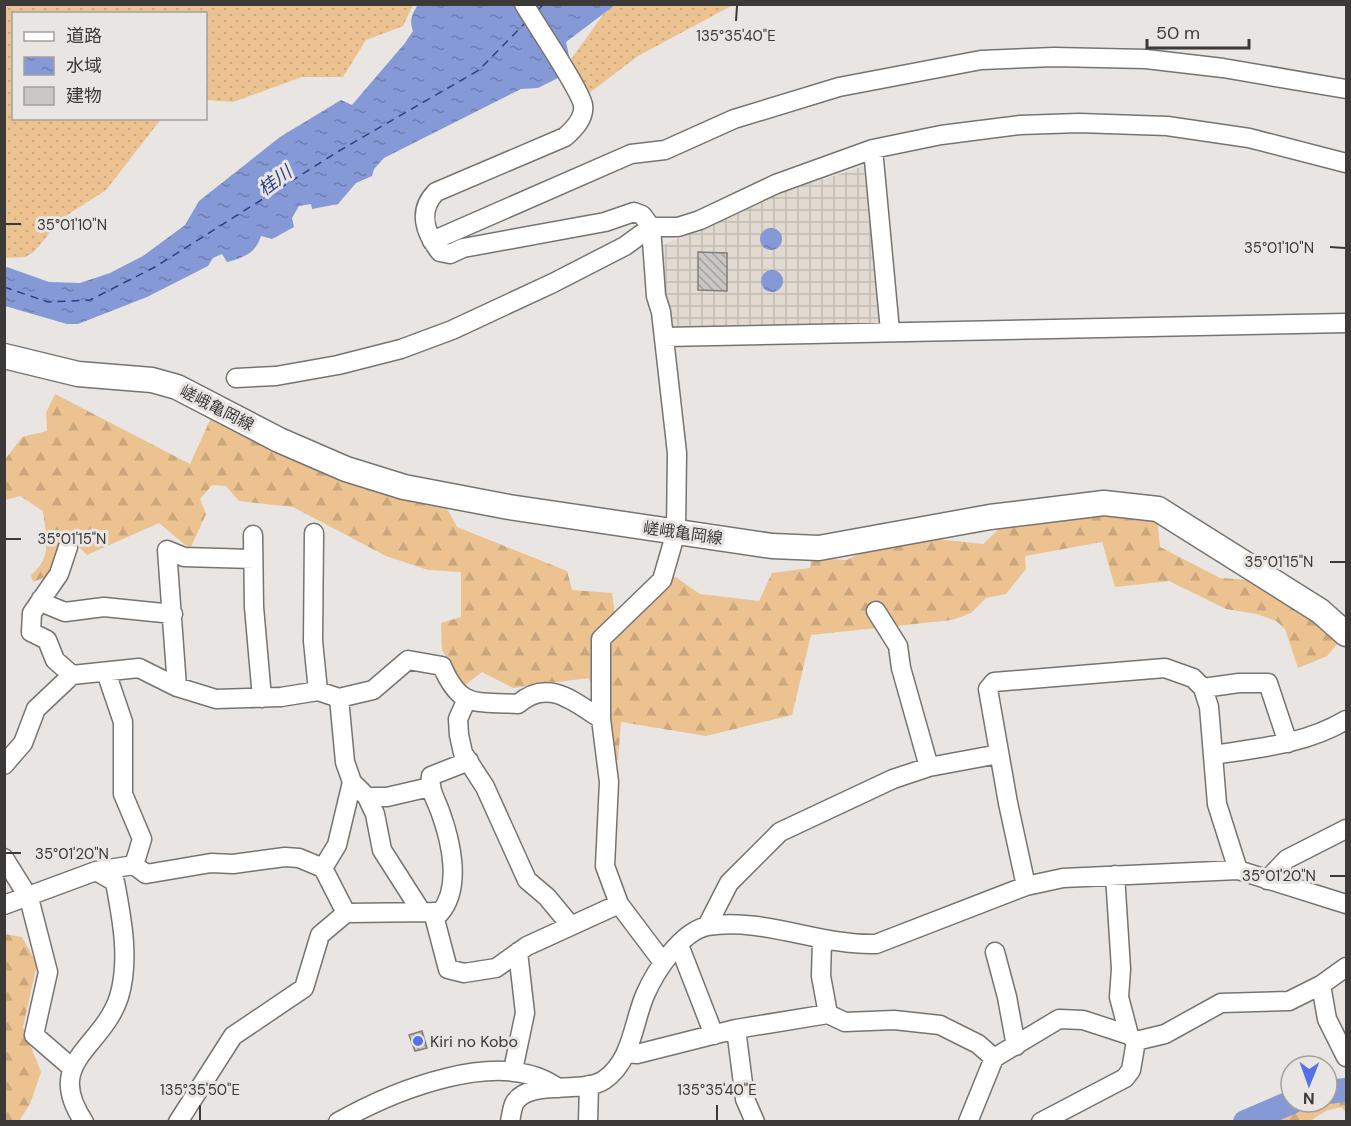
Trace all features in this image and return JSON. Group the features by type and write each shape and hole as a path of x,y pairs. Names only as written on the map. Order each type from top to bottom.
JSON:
{"main road":[{"name":"嵯峨亀岡線","path":"4,356 78,374 152,380 177,387 279,440 346,469 404,487 509,507 772,546 819,548 1001,515 1104,503 1146,506 1158,509 1320,612 1347,634"}],"street":[{"path":"524,4 583,105 576,127 565,136 436,192 429,199 424,223 432,242 440,252 450,254 463,248 604,222 634,212 642,215 651,227 656,296 664,337 676,453 676,532 662,580 601,639 601,719 609,782 605,866 619,904 662,961"},
{"path":"432,242 630,154 665,150 734,119 838,87 971,62 1054,57 1146,59 1223,68 1347,89"},
{"path":"236,378 276,376 338,365 401,349 452,330 553,283 625,246 651,227 678,227 700,220 776,184 873,149 941,135 1020,125 1167,126 1249,138 1347,163"},
{"path":"873,149 890,331"},
{"path":"664,337 1347,323"},
{"path":"314,533 313,641 318,691"},
{"path":"253,535 254,607 262,698"},
{"path":"68,547 58,574 32,613 31,632 47,640 55,660 72,675"},
{"path":"177,687 167,550 184,557 253,559"},
{"path":"41,599 48,605 65,612 104,608 173,614"},
{"path":"876,610 898,646 901,668 929,767"},
{"path":"4,765 23,743 36,709 72,675 139,668 177,687 216,699 262,698 318,691 339,698 373,690 408,660 442,666 454,691 466,701 518,704 530,693 549,692 567,697 601,719"},
{"path":"1026,886 988,689 994,682 1166,668 1193,678 1203,688 1209,707 1217,804 1238,870"},
{"path":"106,672 123,722 123,794 142,840 134,865"},
{"path":"1203,688 1239,683 1268,683 1288,743"},
{"path":"339,698 345,762 352,783 367,796 375,814 382,850 427,912 448,969 464,973 496,968 518,952 619,904"},
{"path":"466,701 458,719 459,735 468,761 485,787 527,880 547,897 571,926"},
{"path":"1213,755 1288,743 1324,734 1347,720"},
{"path":"516,1101 529,1092 599,1083 611,1075 626,1053 645,995 662,961 679,945 707,926 729,883 780,832 866,790 929,767 999,754"},
{"path":"178,1122 233,1035 304,988 320,935 346,913 440,913 451,900 452,849 430,787 431,776 468,761"},
{"path":"323,868 336,845 352,783"},
{"path":"367,796 387,797 430,787"},
{"path":"1267,880 1287,860 1347,829"},
{"path":"4,905 29,898 67,879 96,871 134,865 146,874 211,863 233,864 285,857 299,858 323,868 346,913"},
{"path":"4,858 29,898 48,972 34,1035 71,1067"},
{"path":"707,926 782,930 855,945 876,944 993,901 1026,886 1063,878 1238,870 1347,904"},
{"path":"84,1122 68,1089 71,1067 104,1027 119,996 125,944 115,882 96,871"},
{"path":"1041,1122 1125,1078 1131,1070 1132,1038 1119,997 1121,969 1115,875"},
{"path":"822,940 821,976 828,1014"},
{"path":"679,945 714,1035"},
{"path":"510,1122 516,1101 516,1070 525,1013 518,952"},
{"path":"995,952 1007,996 1016,1046"},
{"path":"968,1122 994,1058 1059,1019 1083,1020 1132,1038 1165,1034 1221,1003 1288,1001 1321,985 1347,967"},
{"path":"1321,985 1327,1019 1347,1058"},
{"path":"626,1053 637,1054 736,1029 828,1014 845,1022 894,1020 940,1024 978,1044 994,1058"},
{"path":"736,1029 746,1099 755,1122"},
{"path":"338,1122 367,1105 481,1070 516,1070 546,1079 558,1088"},
{"path":"588,1122 589,1085"}],"shaded area":[{"path":"864,166 880,320 878,327 671,332 659,247 777,194"}],"green space":[{"path":"5,4 413,5 403,26 366,40 343,77 302,77 233,102 207,100 207,12 12,12 12,120 160,120 106,190 61,219 34,252 25,257 5,258"},
{"path":"615,5 733,5 638,56 588,94 567,65 605,12"},
{"path":"55,394 190,464 212,416 445,505 457,527 567,571 572,590 612,593 617,629 674,576 700,594 759,601 772,573 810,568 811,558 847,560 864,551 936,539 983,544 1002,526 1100,512 1157,518 1160,547 1220,578 1250,580 1329,629 1340,641 1327,656 1298,668 1285,629 1276,621 1257,614 1226,609 1169,581 1115,587 1102,542 1025,556 1026,569 1006,594 986,598 971,613 952,620 811,635 792,715 706,736 621,722 618,760 610,763 607,706 588,678 513,688 482,672 464,686 442,650 441,623 461,617 461,572 428,570 386,556 293,507 239,501 226,486 212,485 200,499 206,514 190,549 159,523 87,555 69,537 48,576 33,582 31,575 43,561 45,554 43,511 20,496 5,500 4,461 22,437 47,431 46,413"},
{"path":"4,934 22,937 37,964 23,1027 41,1072 30,1104 19,1121 5,1121"},
{"path":"1346,1096 1346,1112 1339,1108 1339,1098"},
{"path":"1279,1113 1321,1114 1310,1121 1265,1121"}],"water":[{"name":"桂川","path":"418,5 615,5 566,42 570,60 558,69 558,78 538,88 521,89 384,158 374,169 372,176 356,183 338,204 312,209 311,204 299,206 292,218 294,227 272,239 261,236 256,247 243,256 227,262 222,254 213,258 208,266 147,297 78,324 67,324 5,306 4,266 49,282 80,283 110,273 143,256 185,225 199,201 280,137 341,100 352,105 413,31 412,17"},
{"path":"771,228 779,231 782,239 779,247 771,250 763,247 760,239 763,231"},
{"path":"772,270 780,273 783,281 780,289 772,292 764,289 761,281 764,273"}],"building":[{"path":"698,252 727,253 727,291 698,290"},
{"name":"Kiri no Kobo","path":"422,1031 427,1048 415,1051 409,1035"}],"waterway":[{"path":"1339,1091 1346,1090"},
{"path":"1245,1122 1279,1108"}],"ferry route":[{"path":"538,10 544,4"},
{"path":"4,287 48,302 90,300 155,267 339,151 479,70 526,22"}],"place":[{"name":"Kiri no Kobo","path":"418,1041"}]}
